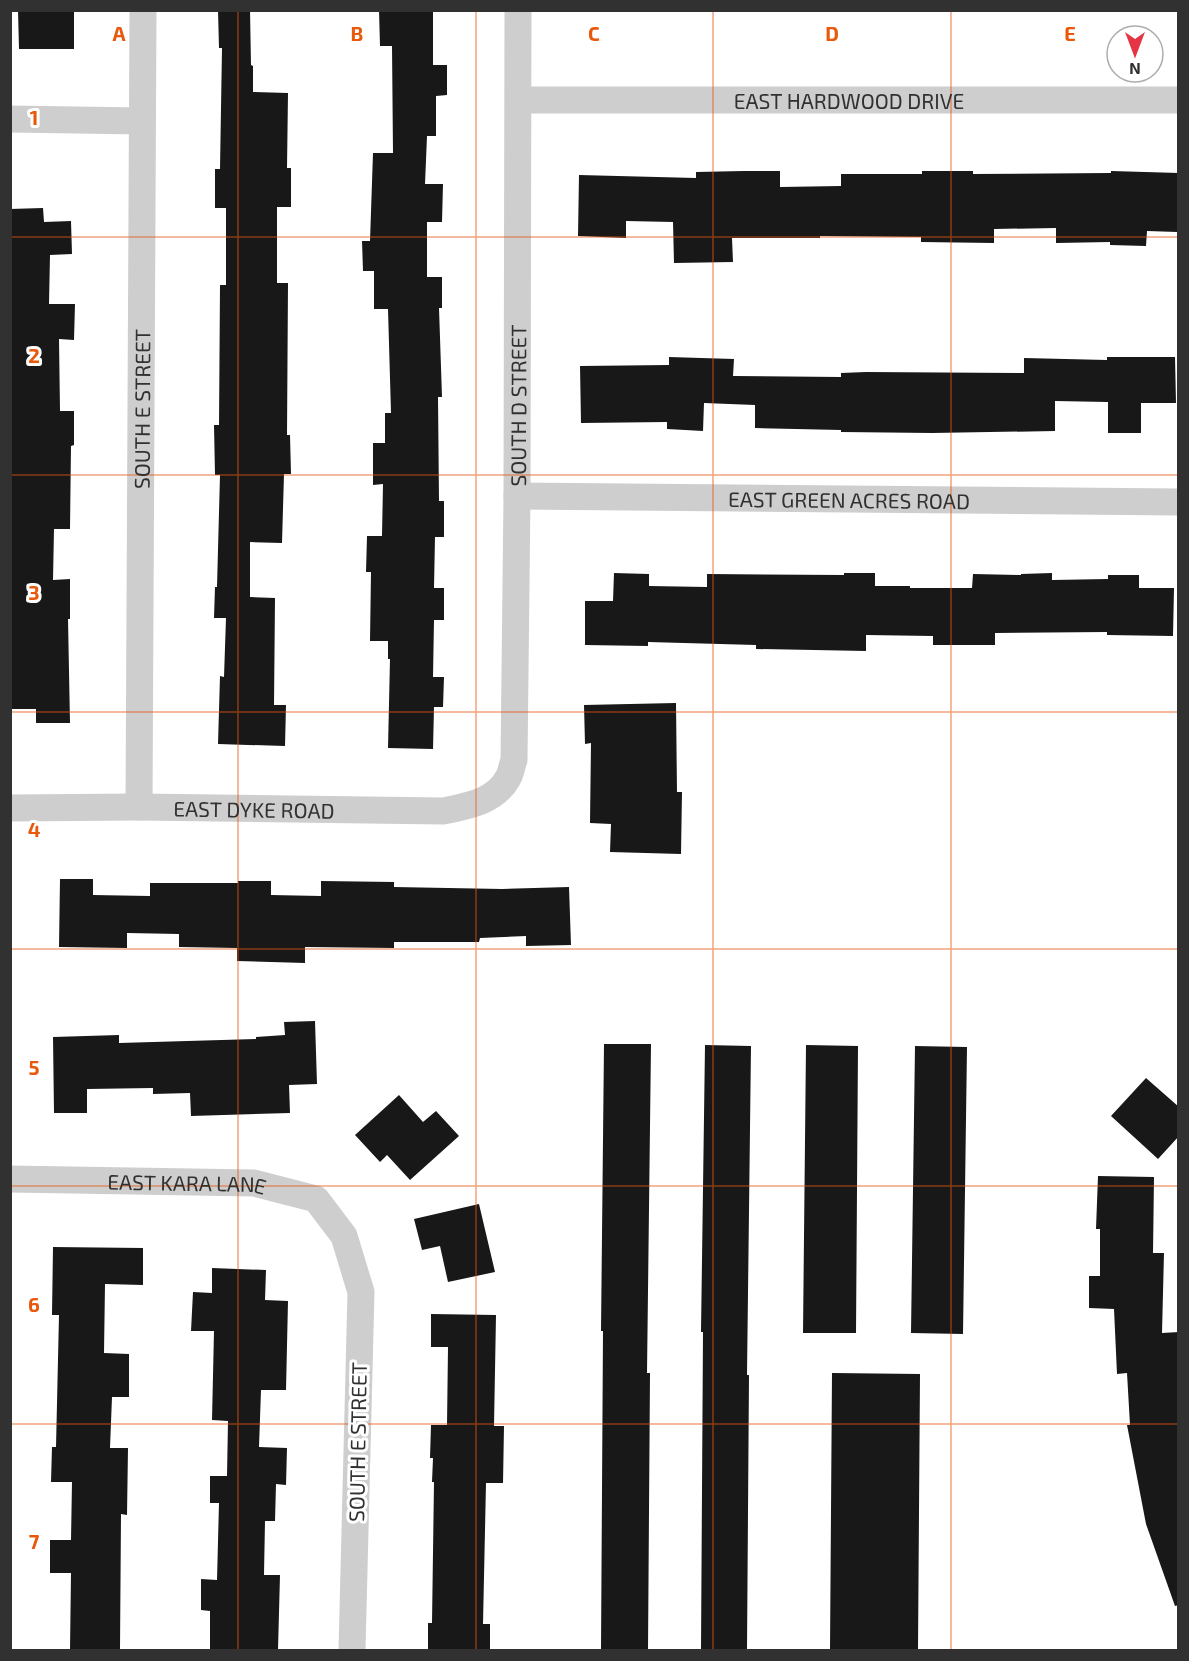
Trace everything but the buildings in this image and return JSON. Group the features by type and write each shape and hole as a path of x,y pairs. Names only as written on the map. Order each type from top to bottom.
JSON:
{"street":[{"name":"SOUTH E STREET","path":"139,807 143,10"},
{"name":"SOUTH D STREET","path":"494,795 508,778 514,760 518,496 518,10"},
{"name":"EAST HARDWOOD DRIVE","path":"519,100 1179,100"},
{"path":"10,119 142,121"},
{"name":"EAST GREEN ACRES ROAD","path":"518,496 1179,502"},
{"name":"EAST DYKE ROAD","path":"10,808 139,807 443,811 471,806 494,795"},
{"name":"EAST KARA LANE","path":"10,1179 254,1183 316,1199 345,1236"},
{"name":"SOUTH E STREET","path":"345,1236 361,1292 352,1650"}]}
